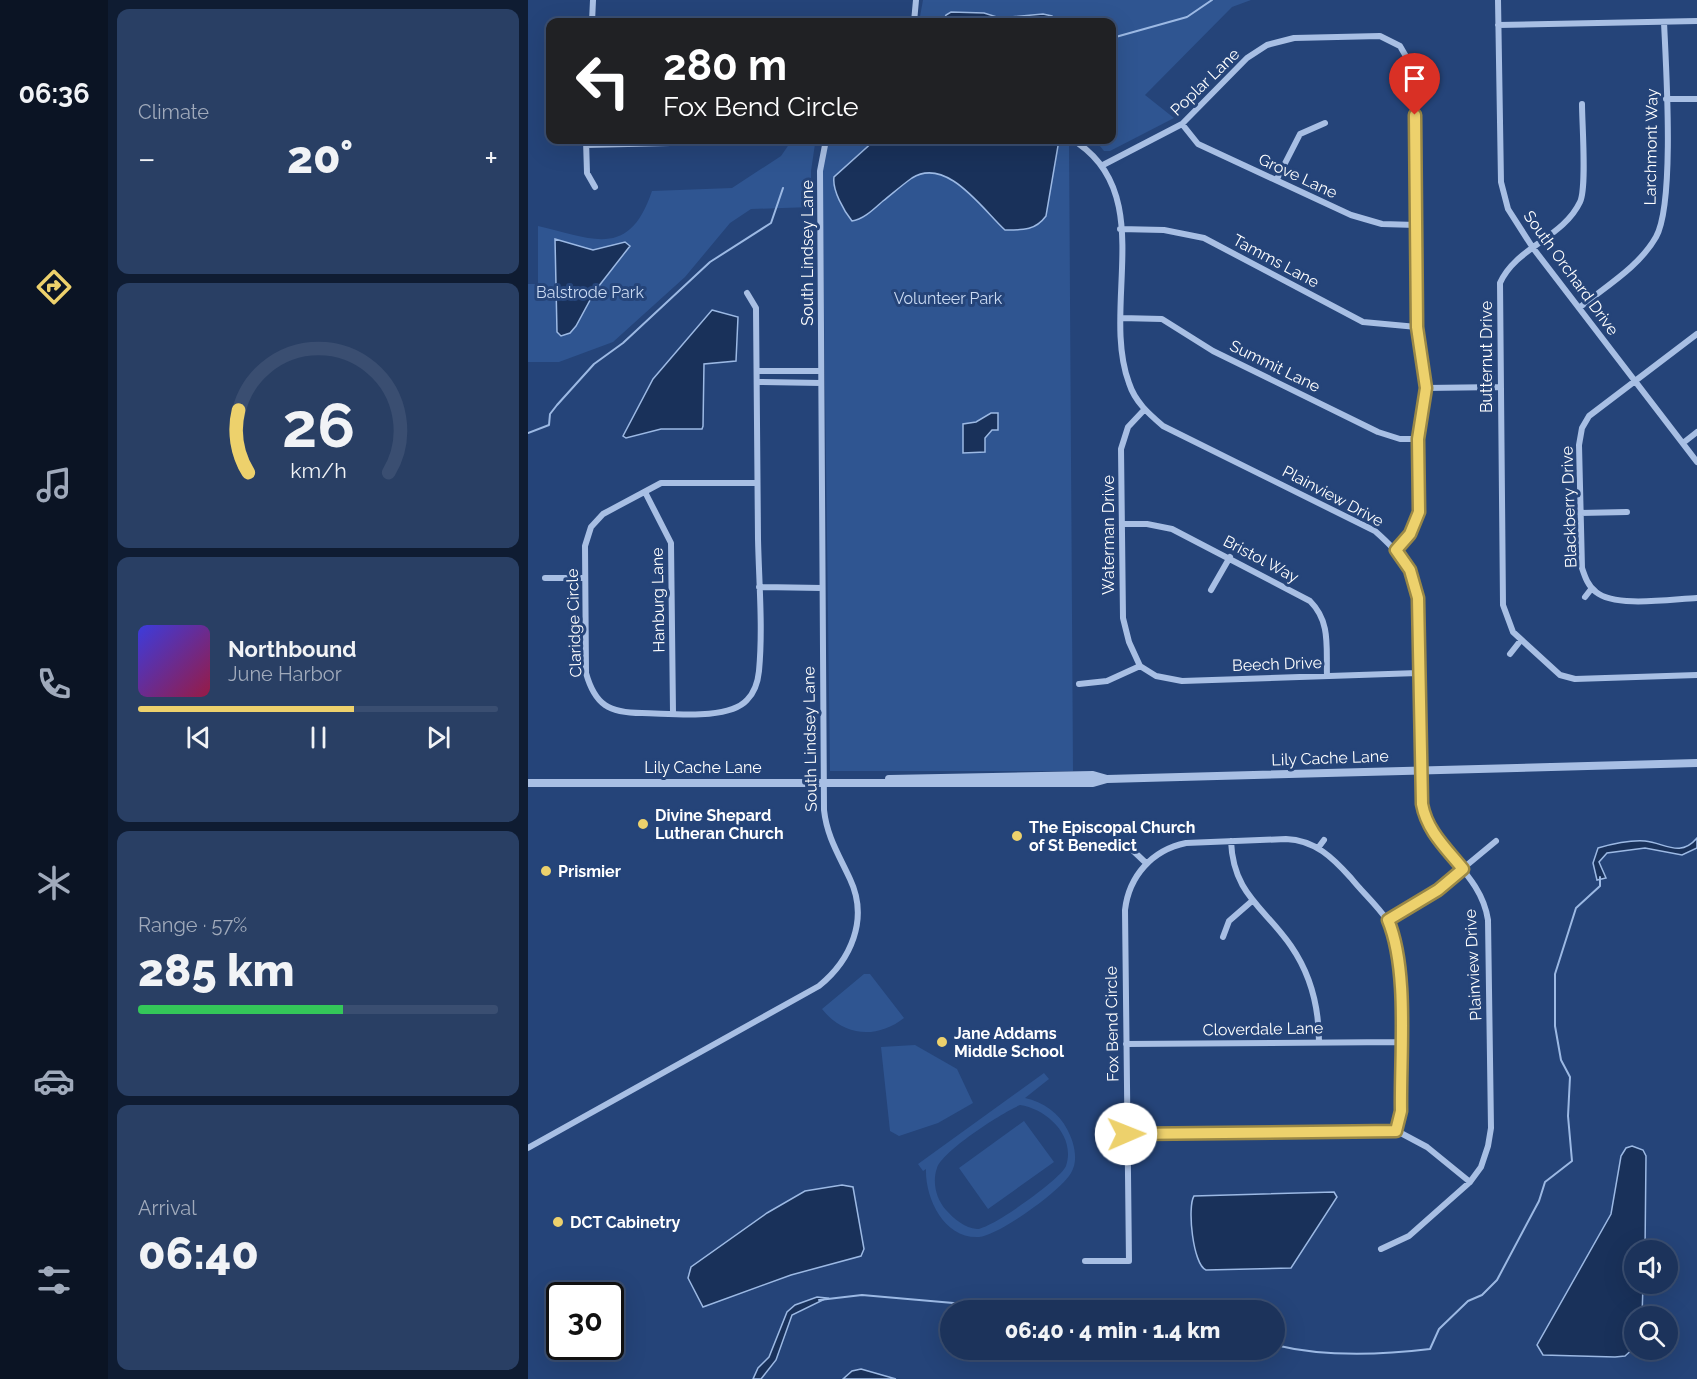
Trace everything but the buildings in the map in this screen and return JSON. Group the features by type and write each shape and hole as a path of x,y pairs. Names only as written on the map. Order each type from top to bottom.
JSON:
{"street":[{"path":"592,18 593,0"},
{"path":"914,18 916,0"},
{"name":"South Orchard Drive","path":"1498,0 1501,182 1508,209 1533,248 1697,462"},
{"path":"1498,25 1697,21"},
{"name":"Larchmont Way","path":"1579,308 1637,263 1657,236 1666,205 1664,22"},
{"name":"Poplar Lane","path":"1103,165 1182,124 1247,58 1267,45 1294,38 1380,36 1400,46 1415,72 1416,225"},
{"path":"1666,99 1697,99"},
{"name":"Butternut Drive","path":"1582,104 1582,200 1568,222 1506,270 1500,284 1503,605 1513,632 1560,675 1575,679 1697,675"},
{"path":"1276,179 1300,134 1325,123"},
{"name":"Grove Lane","path":"1182,124 1197,144 1351,215 1382,224 1416,225"},
{"path":"586,144 586,173 595,188"},
{"name":"South Lindsey Lane","path":"528,1148 807,994 838,969 854,939 858,906 850,879 828,834 824,781 820,171 825,144"},
{"name":"Plainview Drive","path":"1079,144 1103,165 1117,194 1123,361 1129,384 1144,410 1163,426 1375,531 1396,550 1410,570 1418,598 1420,771 1424,817 1433,833 1480,891 1486,904 1488,920 1491,1128 1481,1167 1470,1182"},
{"path":"1396,550 1410,534 1419,512 1418,439 1426,388 1417,327 1416,225"},
{"name":"Tamms Lane","path":"1120,229 1164,230 1204,238 1363,322 1417,327"},
{"name":"Claridge Circle","path":"747,293 756,308 757,371 759,587 759,673 755,687 747,700 735,709 719,713 628,713 613,710 599,701 591,690 586,673 585,546 591,527 603,514 661,483 758,483"},
{"name":"Summit Lane","path":"1121,318 1162,319 1213,351 1378,432 1401,439 1418,439"},
{"name":"Blackberry Drive","path":"1697,334 1589,416 1582,428 1579,445 1582,568 1592,588 1610,599 1697,598"},
{"path":"757,371 820,371"},
{"path":"757,382 820,382"},
{"path":"1426,388 1500,387"},
{"name":"Waterman Drive","path":"1140,666 1129,642 1123,618 1122,440 1128,427 1144,410"},
{"path":"1683,443 1697,432"},
{"name":"Hanburg Lane","path":"645,492 671,543 673,713"},
{"path":"1580,513 1627,512"},
{"name":"Bristol Way","path":"1122,524 1147,524 1172,529 1230,557 1310,601 1321,612 1326,624 1327,676"},
{"path":"1211,590 1230,557"},
{"path":"545,578 585,578"},
{"path":"759,587 822,588"},
{"name":"Blackberry Drive","path":"1585,597 1592,588"},
{"path":"1510,654 1521,640"},
{"path":"1079,684 1107,681 1140,666"},
{"name":"Beech Drive","path":"1140,666 1156,676 1182,681 1418,673"},
{"name":"Lily Cache Lane","path":"528,783 879,781 900,777 1093,776 1107,779 1697,763"},
{"name":"Fox Bend Circle","path":"1085,1262 1129,1261 1125,910 1131,886 1146,863 1179,844 1291,840 1318,848 1334,859 1388,920 1399,957 1401,1111 1396,1131"},
{"path":"1318,848 1324,840"},
{"path":"1231,841 1235,873 1252,901 1291,946 1307,975 1317,1011 1319,1042"},
{"path":"1388,920 1438,890 1496,841"},
{"path":"1128,846 1146,863"},
{"path":"1223,936 1229,921 1252,901"},
{"name":"Cloverdale Lane","path":"1126,1044 1400,1042"},
{"path":"1126,1134 1396,1131 1427,1147 1470,1182 1409,1236 1381,1249"}],"green space":[{"path":"923,0 1251,0 1232,7 1145,95 1174,118 1110,151 1104,151 1098,144 1116,144 1116,18 920,18"},
{"name":"Balstrode Park","path":"789,144 815,144 811,171 811,207 751,209 730,223 685,277 613,342 559,362 528,362 528,284 538,284 538,226 593,239 607,239 621,235 632,227 643,213 652,191 732,188 781,156"},
{"name":"Volunteer Park","path":"825,144 1069,144 1073,771 830,771 822,152"},
{"path":"864,974 870,974 904,1018 883,1029 861,1032 840,1025 822,1009"},
{"path":"915,1045 957,1069 973,1103 938,1123 899,1136 890,1131 881,1047"},
{"path":"1044,1073 1049,1079 1025,1098 1044,1105 1060,1118 1072,1140 1075,1151 1075,1162 1071,1173 1056,1190 1014,1221 988,1235 979,1237 967,1236 956,1231 939,1215 929,1192 926,1169 923,1171 918,1164","holes":["1020,1105 1049,1118 1063,1135 1067,1144 1066,1166 1039,1192 996,1221 977,1229 964,1225 956,1220 940,1201 935,1185 937,1168 941,1161 961,1142 1001,1115"]},
{"path":"1024,1121 1054,1162 988,1209 959,1168"}],"shaded area":[{"path":"951,12 984,13 1000,18 945,18"},
{"path":"1043,14 1054,18 1000,18"},
{"path":"871,144 1058,144 1046,216 1037,225 1023,230 1005,230 963,188 938,174 925,173 912,178 869,213 852,221 837,194 834,177"},
{"path":"555,239 593,250 625,242 630,246 595,291 576,326 570,333 561,336 557,332"},
{"path":"712,310 738,317 736,361 704,364 702,429 661,429 626,438 623,436 653,379"},
{"path":"991,413 998,413 998,430 992,430 985,438 985,452 963,453 963,424 976,422"},
{"path":"1697,838 1697,848 1682,855 1645,848 1607,853 1599,862 1606,878 1597,880 1593,863 1598,848 1645,841 1678,848 1691,844"},
{"path":"1632,1146 1643,1150 1646,1156 1645,1240 1624,1240 1624,1294 1643,1294 1642,1306 1624,1306 1624,1356 1543,1355 1537,1345 1611,1214 1621,1156 1626,1148"},
{"path":"842,1185 853,1187 864,1249 861,1256 791,1275 703,1307 688,1278 691,1267 767,1213 805,1191"},
{"path":"1334,1192 1337,1197 1291,1268 1206,1270 1201,1266 1192,1235 1191,1212 1194,1196"},
{"path":"817,1297 827,1298 792,1315 776,1360 761,1379 753,1379 758,1368 769,1357 787,1312 795,1305"},
{"path":"861,1369 896,1379 843,1379 852,1371"}],"waterway":[{"path":"1116,37 1187,17 1212,0"},
{"path":"528,433 549,425 550,414 594,364 623,343 710,262 771,223 783,188"},
{"path":"1285,1347 1313,1352 1352,1354 1430,1349 1439,1329 1468,1301 1482,1295 1497,1280 1539,1201 1545,1182 1572,1161 1568,1116 1570,1077 1561,1060 1555,1026 1555,974 1576,908 1600,886 1600,877"},
{"path":"819,1300 862,1295 940,1302"}],"place":[{"name":"Divine Shepard Lutheran Church","path":"643,824"},
{"name":"The Episcopal Church of St Benedict","path":"1017,836"},
{"name":"Prismier","path":"546,871"},
{"name":"Jane Addams Middle School","path":"942,1042"},
{"name":"DCT Cabinetry","path":"558,1222"}],"route":[{"path":"1126,1134 1396,1131 1399,1122 1401,1111 1400,974 1396,941 1388,920 1438,890 1463,869 1433,833 1424,817 1420,758 1418,598 1410,570 1396,550 1410,534 1419,512 1418,439 1426,388 1417,327 1415,115"}]}
